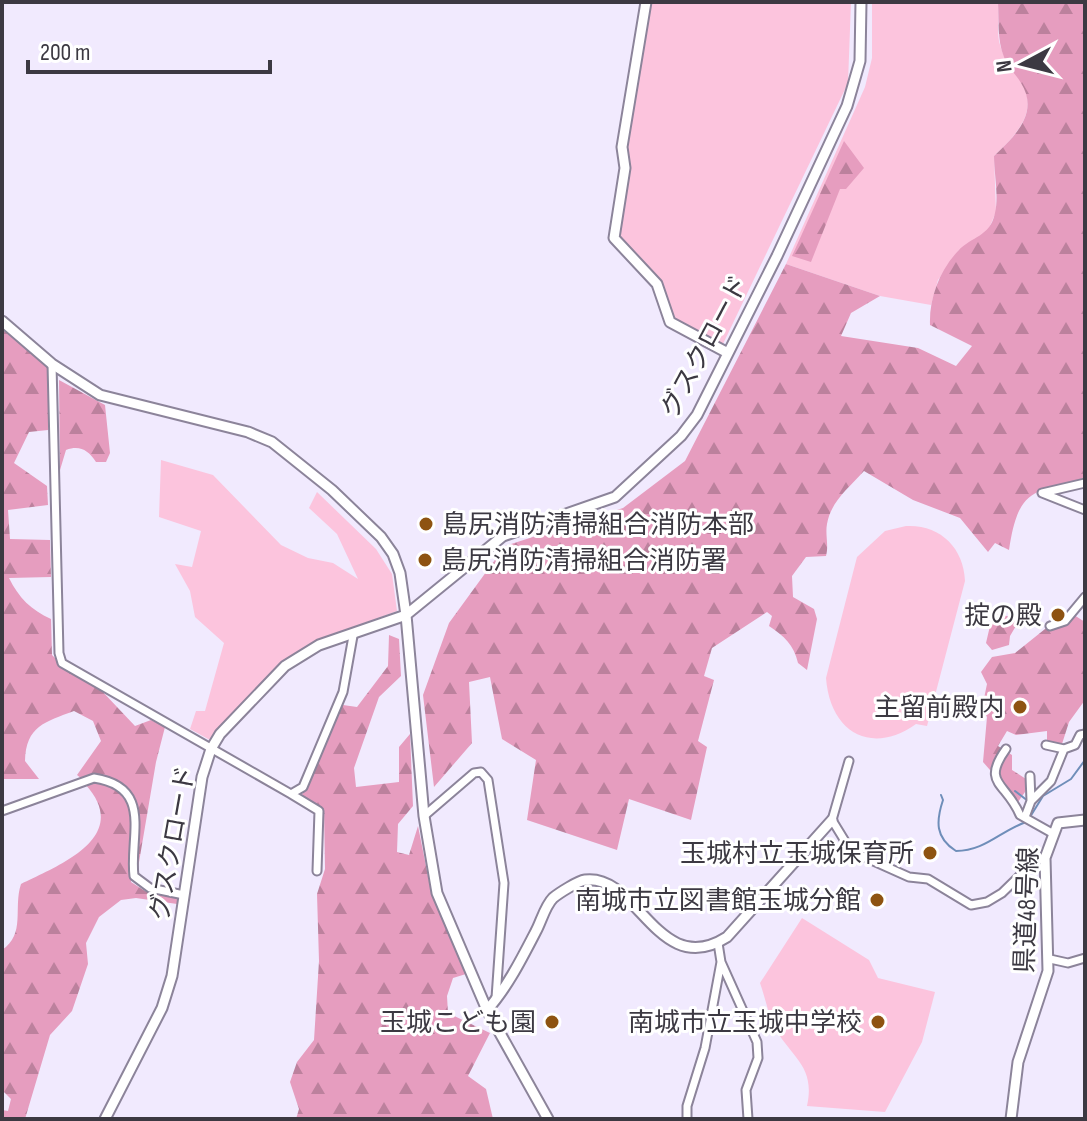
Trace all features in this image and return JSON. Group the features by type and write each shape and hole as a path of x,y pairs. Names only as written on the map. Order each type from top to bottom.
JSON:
{"street":[{"path":"646,2 622,147 625,168 614,238 657,284 670,322 726,352"},
{"name":"グスクロード","path":"105,1119 162,1008 172,976 202,777 211,749 235,717 285,666 319,645 353,636 406,615 503,536 603,503 633,484 689,426 777,256 847,106 859,73 861,2"},
{"path":"2,321 52,364 100,395 248,432 272,442 320,480 381,537 400,573 424,816 437,893 487,1010 548,1119"},
{"path":"52,364 59,653 62,663 319,811 317,871"},
{"path":"1085,483 1042,493 1085,510"},
{"path":"1050,626 1065,621 1085,597"},
{"path":"291,794 303,787 343,692 353,636"},
{"path":"1046,745 1064,749 1075,745 1080,735 1085,734"},
{"path":"1006,749 992,771 1020,815 1052,833"},
{"path":"1031,801 1051,781 1064,749"},
{"path":"487,1010 496,1000 552,899 585,880 602,883 624,896 668,940 688,947 718,943 727,937 832,820 849,761"},
{"path":"424,816 474,773 481,772 488,780 504,883 496,1000"},
{"path":"1027,820 1031,801 1030,776"},
{"path":"2,811 94,778 106,780 119,787 136,811 134,876 150,888 184,895"},
{"path":"832,820 851,851 909,877 928,879 971,905 995,897 1035,861 1045,858"},
{"name":"県道48号線","path":"1011,1119 1018,1062 1045,988 1050,959 1045,858 1052,833 1065,820 1085,820"},
{"path":"718,943 721,962 757,1042 758,1058 746,1090 748,1119"},
{"path":"1050,959 1068,963 1085,958"},
{"path":"687,1119 687,1106 705,1048 721,962"}],"shaded area":[{"path":"650,2 851,2 848,83 722,346 674,320 665,294 653,274 617,240 626,153"},
{"path":"872,2 998,2 1000,46 1026,91 1028,102 1023,122 994,156 996,212 986,235 959,250 938,280 931,305 880,296 786,264 865,87 872,58"},
{"path":"161,460 213,475 281,545 308,558 333,563 358,579 337,534 309,508 317,492 376,549 392,574 397,611 309,644 276,667 210,740 190,729 196,711 205,711 224,643 195,617 190,591 175,564 192,567 201,531 159,517"},
{"path":"906,526 929,529 948,540 960,558 965,581 927,726 916,724 884,738 869,738 844,725 829,697 826,678 857,557 885,531"},
{"name":"南城市立玉城中学校","path":"802,918 869,960 878,978 935,992 922,1042 885,1112 807,1106 809,1092 805,1071 774,1026 760,983"}],"green space":[{"path":"998,2 1085,2 1085,478 1040,491 1030,497 1017,515 1009,550 995,543 988,552 960,518 913,500 864,471 832,508 826,532 826,556 806,557 792,576 793,597 814,609 817,619 807,670 798,663 788,642 769,626 772,616 767,612 712,648 704,676 714,680 698,741 707,747 691,820 629,799 617,850 527,820 536,760 502,739 490,677 469,682 472,743 434,787 423,695 449,623 505,546 623,508 685,461 786,264 880,296 851,313 841,336 918,348 956,366 972,346 930,325 930,315 933,295 945,267 963,246 985,232 993,221 997,199 994,156 1016,132 1026,114 1026,94 1002,50"},
{"path":"844,141 864,168 846,189 840,189 811,262 792,256"},
{"path":"2,329 48,366 48,430 29,432 14,463 47,486 48,505 8,510 10,539 50,540 51,577 9,578 26,603 51,619 52,655 70,673 100,689 135,726 151,720 165,727 137,874 139,824 135,801 128,791 108,777 96,775 82,779 77,775 101,741 93,721 74,711 46,722 33,733 26,749 25,761 39,779 2,779"},
{"path":"59,380 105,405 110,453 106,462 96,462 90,454 75,448 66,450 60,470"},
{"path":"993,613 1020,619 1010,636 1009,645 992,650 986,643"},
{"path":"1074,615 1085,622 1085,700 1069,722 1062,744 1047,742 1047,731 1016,735 1007,731 998,746 1012,755 1012,770 1026,779 1025,792 1018,802 983,762 987,717 982,708 987,684 981,672 992,657 1015,653 1045,629 1067,624"},
{"path":"389,635 399,639 401,676 379,697 354,768 356,787 399,782 399,747 410,734 413,806 398,824 397,852 409,855 418,826 430,886 466,974 453,978 447,996 448,1013 490,1033 468,1076 486,1089 493,1119 296,1119 299,1109 290,1082 297,1062 314,1040 319,961 317,894 325,869 324,809 302,795 343,705 357,707 388,666"},
{"path":"96,781 115,787 133,810 131,882 145,891 177,898 177,904 136,898 121,900 99,917 86,943 88,964 72,1011 50,1035 25,1119 2,1119 2,1110 8,1111 11,1099 2,1090 2,950 14,936 21,884 71,858 96,834 101,820 98,803 86,785"}],"waterway":[{"path":"1030,817 1043,796 1071,779 1085,760"},
{"path":"1015,791 1028,801"},
{"path":"941,795 939,828 944,840 956,851 976,848 1026,822"}],"place":[{"name":"島尻消防清掃組合消防本部","path":"426,524"},
{"name":"島尻消防清掃組合消防署","path":"425,560"},
{"name":"掟の殿","path":"1058,615"},
{"name":"主留前殿内","path":"1020,707"},
{"name":"玉城村立玉城保育所","path":"930,853"},
{"name":"南城市立図書館玉城分館","path":"877,900"},
{"name":"玉城こども園","path":"552,1022"},
{"name":"南城市立玉城中学校","path":"878,1022"}]}
